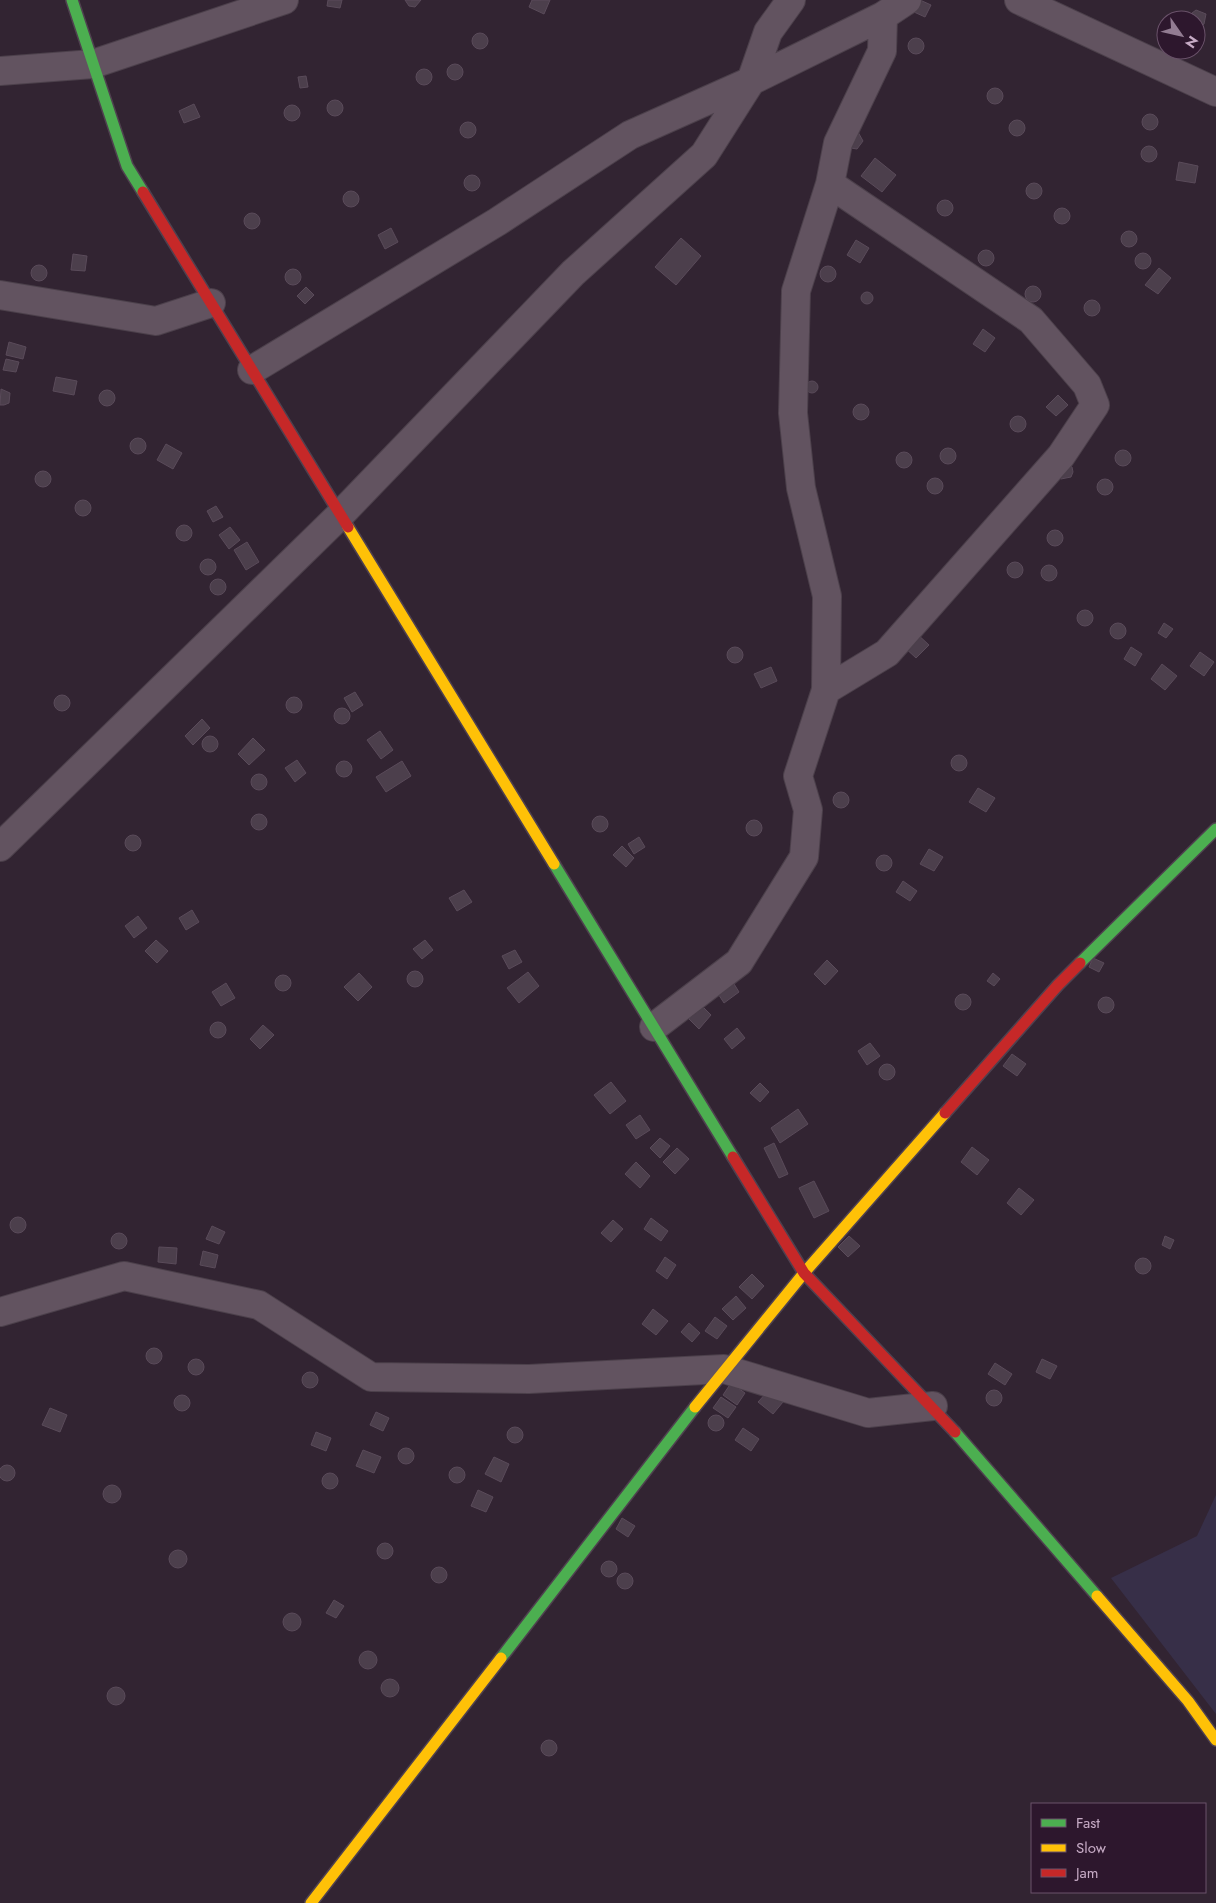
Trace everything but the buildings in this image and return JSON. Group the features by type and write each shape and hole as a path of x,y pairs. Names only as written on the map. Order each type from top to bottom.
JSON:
{"main road":[{"path":"72,0 127,166 804,1273 933,1406 1188,1700 1216,1740"},
{"path":"311,1903 724,1369 804,1273 1058,984 1216,829"}],"street":[{"path":"0,71 93,64 284,0"},
{"path":"0,847 340,515 573,273 704,155 751,82 768,32 791,0"},
{"path":"252,370 497,222 630,135 751,82 883,16 907,0"},
{"path":"1019,0 1216,92"},
{"path":"654,1027 739,962 804,857 808,810 798,776 826,690 826,596 801,488 793,413 796,291 830,184 838,143 882,51 883,16"},
{"path":"826,690 887,653 1061,456 1095,405 1087,385 1031,320 830,184"},
{"path":"0,296 156,321 211,303"},
{"path":"0,1312 124,1276 259,1305 371,1377 529,1379 724,1369 868,1414 933,1406"}],"shaded area":[{"path":"1216,1495 1216,1714 1111,1578 1197,1536"}],"traffic: fast":[{"path":"72,0 127,166 143,192"},
{"path":"1080,963 1216,829"},
{"path":"554,864 733,1157"},
{"path":"501,1658 695,1407"},
{"path":"955,1432 1097,1596"}],"traffic: slow":[{"path":"348,527 554,864"},
{"path":"695,1407 804,1273 945,1113"},
{"path":"1097,1596 1188,1701 1216,1740"},
{"path":"311,1903 501,1658"}],"traffic: jam":[{"path":"143,192 348,527"},
{"path":"945,1113 1058,985 1080,963"},
{"path":"733,1157 804,1273 955,1432"}]}
